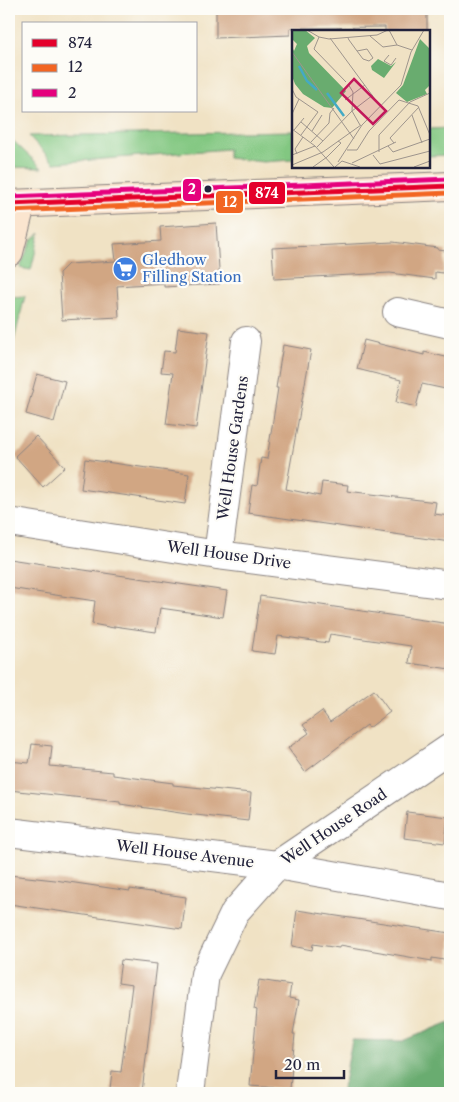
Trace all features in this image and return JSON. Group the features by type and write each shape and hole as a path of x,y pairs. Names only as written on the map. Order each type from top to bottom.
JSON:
{"street":[{"path":"9,252 15,205 450,186"},
{"path":"397,312 450,324"},
{"name":"Well House Gardens","path":"218,555 246,341"},
{"name":"Well House Drive","path":"9,522 218,555 450,584"},
{"name":"Well House Road","path":"190,1093 205,974 235,912 276,865 450,748"},
{"name":"Well House Avenue","path":"9,832 276,865 450,896"}],"green space":[{"path":"450,128 450,155 429,156 429,129"},
{"path":"292,131 292,160 263,162 228,158 228,149 54,163 29,136"},
{"path":"9,137 42,168 9,167"},
{"path":"40,233 31,270 20,268 31,241"},
{"path":"25,296 9,361 9,307 11,297"},
{"path":"450,1022 450,1093 342,1093 352,1040 403,1041"}],"building":[{"path":"216,9 427,9 427,30 385,30 385,27 290,28 290,35 216,38"},
{"path":"216,223 220,284 164,287 164,283 117,286 119,317 62,320 59,273 68,264 116,261 114,244 161,241 160,227"},
{"path":"393,242 438,248 438,250 446,251 443,273 435,272 435,279 390,273 274,279 272,248"},
{"path":"178,328 209,332 196,428 166,424 173,373 161,372 164,351 175,352"},
{"path":"364,340 424,355 424,352 450,358 450,390 422,384 416,407 396,402 401,380 357,369"},
{"path":"283,345 311,350 286,489 320,496 322,482 348,485 347,491 436,502 434,514 450,516 450,542 248,513 252,485 257,486 261,458 267,459"},
{"path":"37,374 65,381 54,422 26,414"},
{"path":"36,436 65,467 43,487 15,456"},
{"path":"85,459 189,474 185,504 81,489"},
{"path":"9,559 227,591 223,617 160,608 156,632 92,624 95,601 9,588"},
{"path":"260,596 450,624 450,669 409,663 411,646 330,634 328,643 278,636 275,654 252,651"},
{"path":"374,690 390,712 369,728 367,725 305,772 288,748 309,733 303,725 322,711 330,722"},
{"path":"32,744 52,746 50,766 113,772 113,775 173,783 173,785 251,793 248,821 187,814 120,804 120,802 9,790 9,761 29,763"},
{"path":"407,812 448,817 445,843 404,838"},
{"path":"9,875 186,897 182,929 9,904"},
{"path":"297,910 450,933 450,961 432,958 432,961 340,945 339,948 313,944 312,950 292,946"},
{"path":"121,960 157,964 142,1092 110,1089 112,1071 121,1072 132,985 118,983"},
{"path":"259,980 291,985 289,998 299,1000 293,1034 295,1034 290,1089 250,1086 257,1010 254,1009"}],"transit line":[{"name":"2","path":"9,197 450,179"},
{"name":"874","path":"9,204 450,186"},
{"name":"12","path":"9,211 450,193"}],"place":[{"name":"Gledhow Filling Station","path":"125,269"}]}
